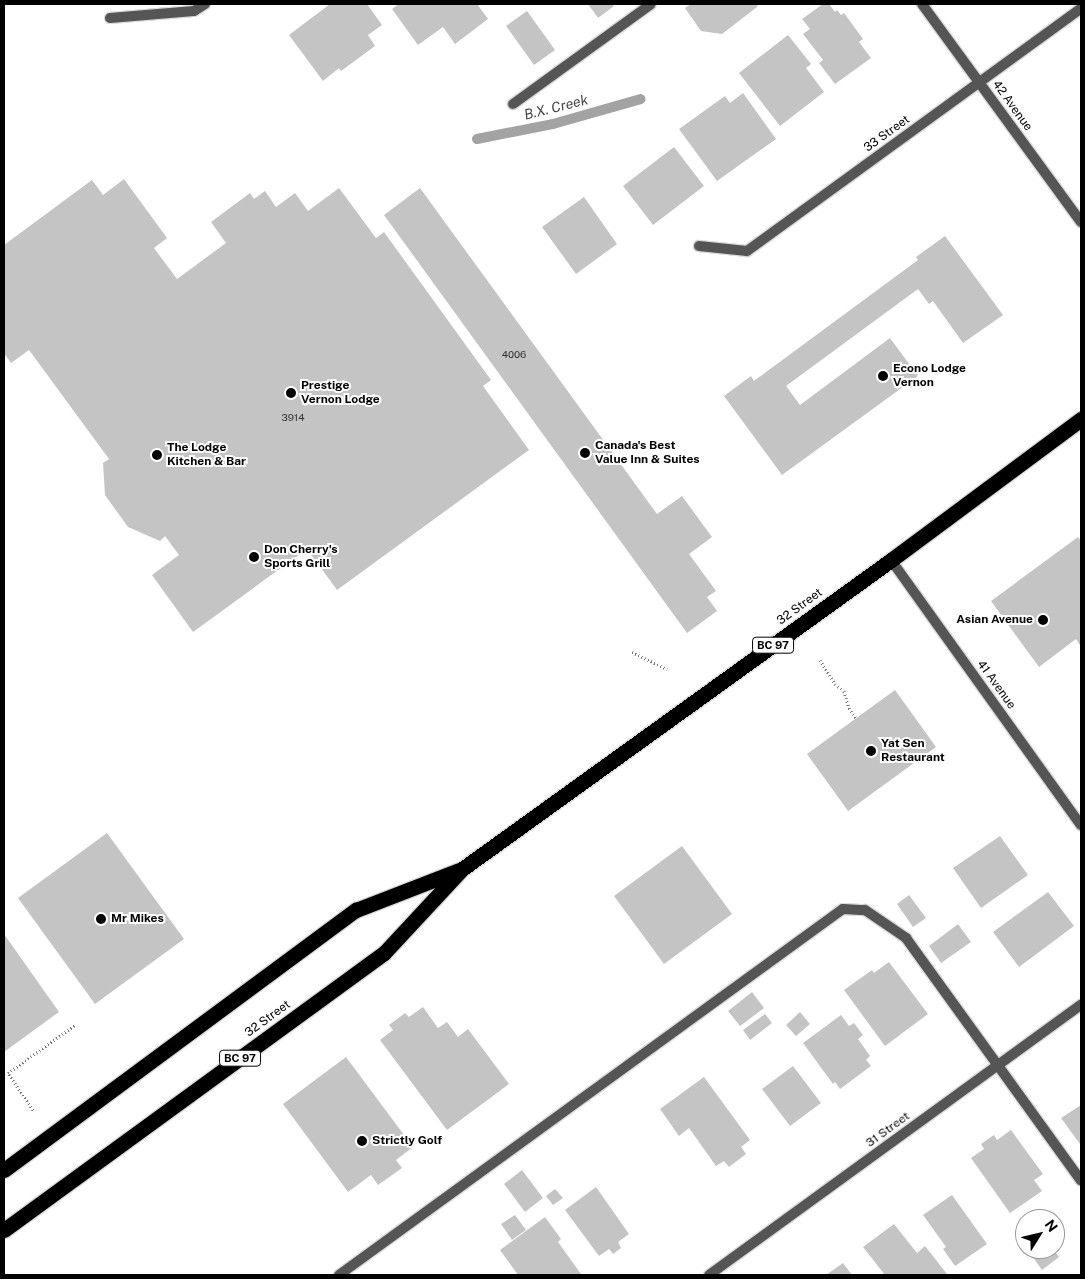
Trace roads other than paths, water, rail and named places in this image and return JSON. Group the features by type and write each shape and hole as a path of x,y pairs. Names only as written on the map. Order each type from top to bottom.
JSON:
{"highway":[{"name":"32 Street","path":"4,1230 384,953 462,869 891,560 1081,419"},
{"name":"32 Street","path":"4,1170 356,910 462,869"}],"street":[{"path":"110,18 194,11 205,4"},
{"path":"513,104 651,4"},
{"name":"42 Avenue","path":"922,4 1081,222"},
{"name":"33 Street","path":"699,246 747,251 1081,8"},
{"name":"41 Avenue","path":"891,560 1081,825"},
{"path":"339,1275 843,909 865,910 906,938 1081,1181"},
{"name":"31 Street","path":"709,1275 1081,1005"}],"waterway":[{"name":"B.X. Creek","path":"477,139 553,124 641,99"}],"place":[{"name":"Econo Lodge Vernon","path":"883,376"},
{"name":"Prestige Vernon Lodge","path":"291,393"},
{"name":"Canada's Best Value Inn & Suites","path":"585,453"},
{"name":"The Lodge Kitchen & Bar","path":"157,455"},
{"name":"Don Cherry's Sports Grill","path":"254,557"},
{"name":"Asian Avenue","path":"1043,620"},
{"name":"Yat Sen Restaurant","path":"871,751"},
{"name":"Mr Mikes","path":"101,919"},
{"name":"Strictly Golf","path":"362,1141"}]}
